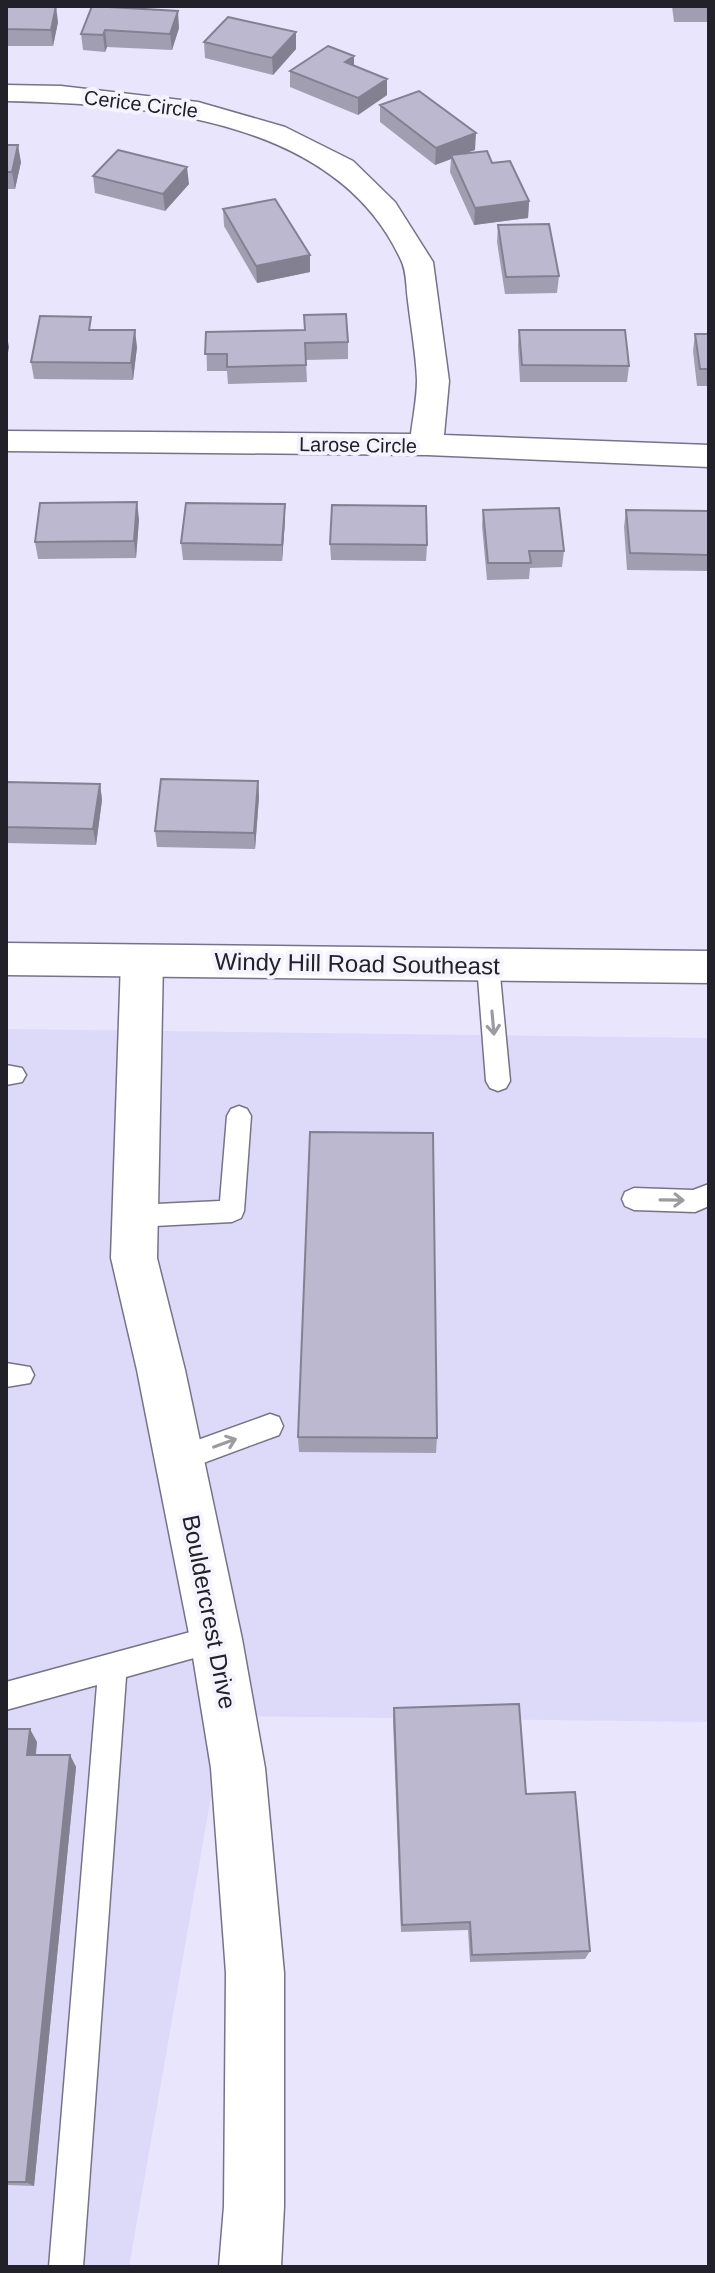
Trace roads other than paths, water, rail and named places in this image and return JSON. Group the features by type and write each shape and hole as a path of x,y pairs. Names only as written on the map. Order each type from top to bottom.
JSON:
{"street":[{"name":"Cerice Circle","path":"6,93 61,94 198,110 275,133 343,167 385,208 418,262 433,381 427,445"},
{"name":"Larose Circle","path":"6,441 427,445 709,456"},
{"name":"Windy Hill Road Southeast","path":"6,959 709,967"},
{"name":"Bouldercrest Drive","path":"142,961 134,1258 216,1639 238,1768 255,1973 254,2206 250,2267"}],"lane":[{"path":"488,965 498,1081"},
{"path":"135,1216 232,1211 239,1116"},
{"path":"634,1199 695,1201 709,1194"},
{"path":"179,1459 270,1426"},
{"path":"6,1696 216,1639"},
{"path":"66,2267 113,1667"}]}
